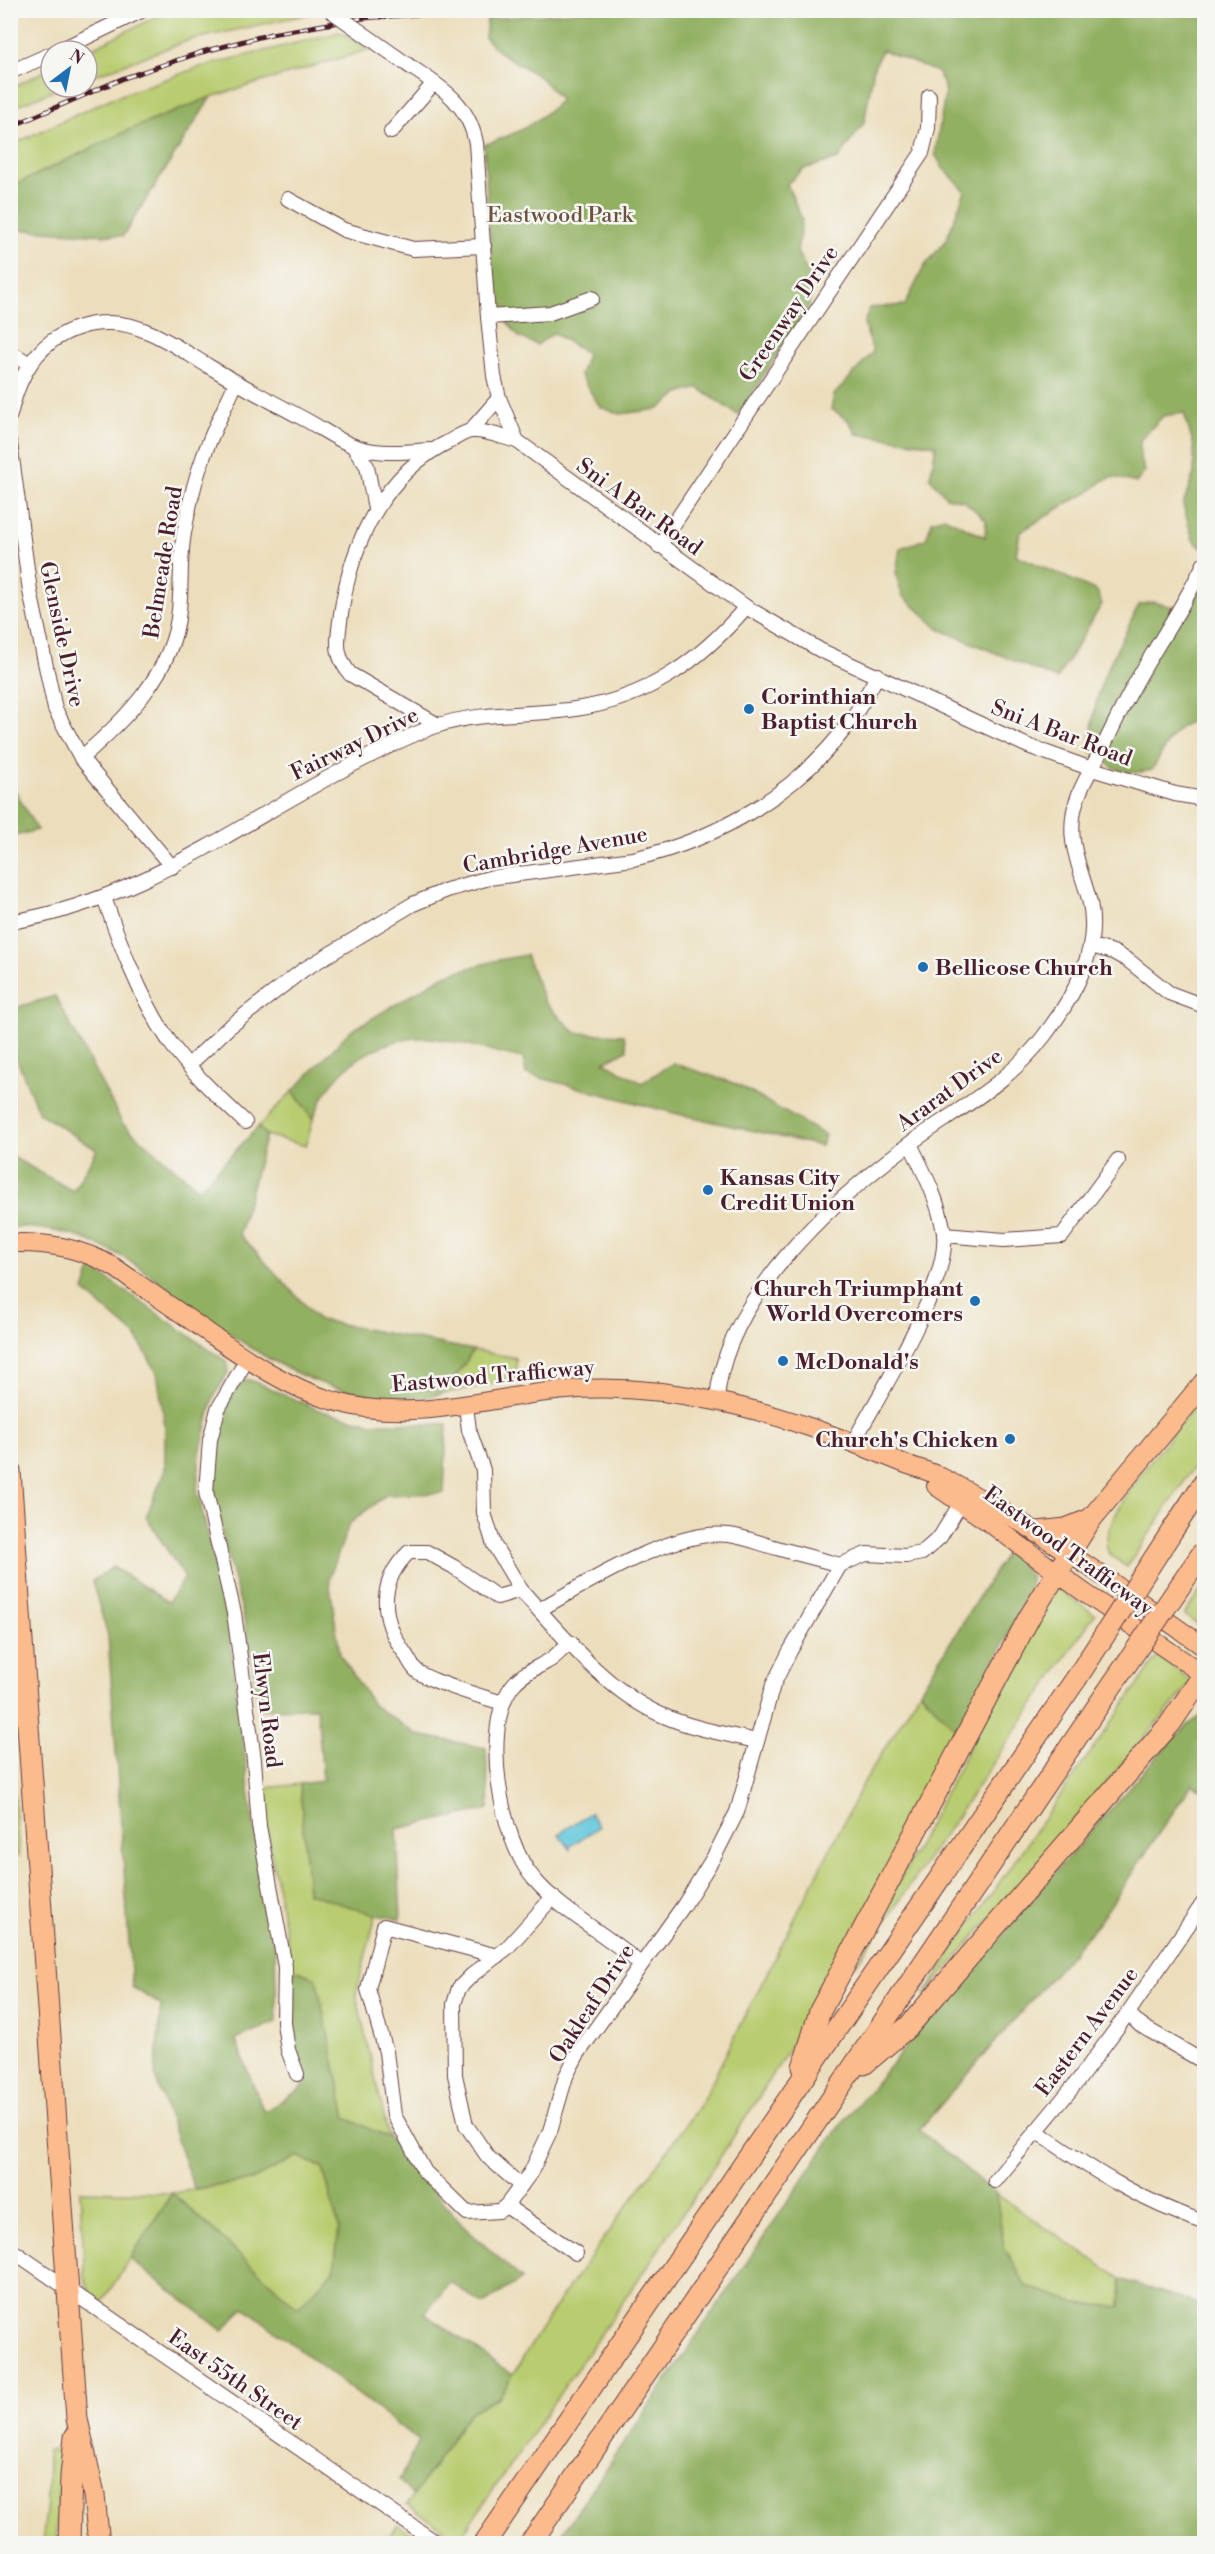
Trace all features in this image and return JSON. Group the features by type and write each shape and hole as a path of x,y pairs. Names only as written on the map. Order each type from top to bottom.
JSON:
{"highway":[{"path":"797,2086 820,2011 1030,1616 1091,1519 1204,1383"},
{"path":"10,1470 77,2419 94,2495 99,2544"},
{"path":"484,2544 1076,1679 1204,1483"},
{"path":"1038,1532 1066,1529 1091,1519"},
{"path":"535,2537 1204,1551"},
{"path":"843,2082 909,2026 1170,1724 1204,1674"},
{"path":"1170,1724 1204,1700"},
{"path":"69,2544 71,2476 77,2419"}],"main road":[{"name":"Eastwood Trafficway","path":"10,1243 34,1242 65,1246 91,1254 114,1267 247,1359 297,1387 335,1402 368,1408 407,1409 466,1406 567,1390 650,1391 717,1401 854,1442 939,1476 1038,1532 1204,1647"},
{"name":"Eastwood Trafficway","path":"905,1464 1204,1674"}],"street":[{"path":"83,39 143,10"},
{"path":"330,10 458,102 473,128 488,317 499,398 517,441"},
{"path":"10,72 39,59"},
{"path":"391,132 434,83"},
{"name":"Greenway Drive","path":"658,546 922,153 928,128 929,96"},
{"path":"288,199 344,230 413,249 484,246"},
{"path":"488,317 550,313 591,298"},
{"path":"10,415 14,397 30,364 45,347 63,334 83,326 108,323 157,335 236,383 353,446 385,454 430,450"},
{"path":"10,352 30,364"},
{"name":"Belmeade Road","path":"81,758 108,734 137,702 159,672 171,646 179,612 184,530 203,458 236,383"},
{"path":"438,725 350,674 341,662 337,648 346,582 362,533 387,493 430,450 471,430 499,398"},
{"path":"471,430 517,441"},
{"name":"Sni A Bar Road","path":"517,441 658,546 746,607 820,650 1028,746 1092,769 1175,794 1204,799"},
{"name":"Glenside Drive","path":"10,444 30,591 55,709 81,758 172,867"},
{"path":"353,446 367,466 375,509"},
{"name":"Ararat Drive","path":"717,1401 718,1378 727,1349 740,1322 756,1296 792,1250 829,1210 909,1144 988,1091 1015,1069 1044,1036 1077,987 1091,946 1089,901 1074,857 1072,824 1078,795 1135,683 1204,564"},
{"name":"Fairway Drive","path":"10,922 104,897 172,867 304,790 405,738 438,725 481,716 576,709 628,696 661,681 695,659 722,635 746,607"},
{"name":"Cambridge Avenue","path":"189,1065 228,1028 303,970 413,904 447,890 489,879 656,854 700,838 748,814 785,788 823,754 852,718 878,675"},
{"path":"104,897 122,949 145,998 170,1041 189,1065 245,1122"},
{"path":"1091,946 1113,952 1129,961 1169,993 1204,1006"},
{"path":"854,1442 919,1322 932,1293 940,1263 944,1235 936,1204 926,1174 909,1144"},
{"path":"944,1235 1004,1240 1062,1236 1118,1160"},
{"name":"Elwyn Road","path":"247,1359 218,1409 208,1448 206,1492 234,1612 254,1760 259,1826 285,1967 284,2023 288,2050 297,2074"},
{"path":"466,1406 469,1430 483,1470 484,1513 494,1545 521,1590 608,1680 646,1708 690,1726 757,1741"},
{"path":"539,1610 619,1565 644,1554 705,1535 728,1534 840,1564 866,1554 906,1556 922,1553 940,1537 961,1503"},
{"path":"503,1703 417,1671 390,1628 386,1593 397,1564 409,1552 427,1552 454,1567 497,1597 521,1590"},
{"name":"Oakleaf Drive","path":"506,2206 531,2172 550,2131 566,2076 574,2062 594,2028 684,1905 737,1812 773,1685 840,1564"},
{"path":"571,1643 550,1660 523,1676 512,1686 503,1703 499,1720 497,1770 503,1810 518,1856 535,1881 640,1964"},
{"path":"521,2186 488,2157 466,2125 455,2075 454,2004 459,1988 507,1948 553,1897"},
{"name":"Eastern Avenue","path":"995,2181 1128,2013 1204,1902"},
{"path":"497,1956 384,1926 368,1989 386,2052 394,2115 425,2172 467,2213 499,2211 506,2206 576,2253"},
{"path":"1128,2013 1140,2025 1204,2062"},
{"path":"1036,2131 1086,2165 1146,2199 1204,2222"},
{"name":"East 55th Street","path":"10,2249 438,2544"}],"green space":[{"path":"308,10 314,13 190,40 99,74 99,45 168,11"},
{"name":"Eastwood Park","path":"601,10 1080,10 1090,14 1129,10 1204,11 1204,550 1193,540 1183,505 1194,473 1194,447 1184,413 1163,416 1140,440 1140,458 1145,471 1136,483 1114,477 1104,480 1086,494 1020,532 1016,555 1097,591 1102,604 1057,679 939,629 902,595 896,574 900,548 926,539 932,521 944,517 985,537 986,520 964,501 946,497 930,478 936,445 857,434 848,420 831,409 834,395 873,352 864,324 869,308 905,305 924,267 946,240 965,191 943,168 935,154 945,94 943,82 937,72 882,50 874,67 864,123 838,159 803,169 787,184 802,219 797,252 812,281 809,306 738,415 698,388 678,394 659,409 619,414 600,407 580,375 587,354 554,333 537,345 519,337 494,305 484,145 526,127 561,100 540,77 499,52 485,38 487,19"},
{"path":"340,32 371,49 211,97 131,129 11,187 11,145 110,99 200,67"},
{"path":"39,74 39,97 11,108 11,88"},
{"path":"211,97 123,236 11,229 11,187 131,129"},
{"path":"1204,582 1204,719 1185,724 1178,730 1152,770 1133,772 1111,766 1089,749 1097,700 1102,681 1138,605 1154,602 1190,611"},
{"path":"11,783 37,830 11,837"},
{"path":"526,955 545,1003 576,1033 624,1035 627,1050 604,1062 642,1083 673,1063 736,1084 825,1135 821,1146 678,1114 526,1074 523,1058 439,1039 413,1038 398,1041 369,1052 356,1060 334,1081 323,1097 313,1119 293,1091 349,1032 445,975 498,960"},
{"path":"55,996 123,1124 199,1189 258,1127 266,1135 239,1234 319,1320 473,1350 457,1375 441,1392 424,1397 390,1397 330,1386 303,1376 252,1348 142,1269 106,1248 54,1230 11,1227 11,1156 73,1191 97,1150 39,1113 11,1045 11,1009"},
{"path":"293,1091 313,1119 306,1146 266,1135 258,1127"},
{"path":"92,1268 227,1362 228,1372 213,1399 200,1453 197,1490 227,1614 253,1820 275,1951 277,2022 235,2039 264,2112 299,2090 306,2081 291,2029 292,1969 316,1978 346,2118 389,2138 463,2226 522,2279 483,2304 450,2282 425,2314 513,2375 499,2397 470,2412 413,2496 399,2480 419,2441 244,2307 223,2331 130,2259 172,2193 298,2308 334,2270 339,2228 323,2168 298,2156 249,2181 194,2189 155,2076 161,2005 132,1987 108,1636 92,1581 113,1567 168,1602 185,1578 146,1517 165,1470 165,1426 157,1372 136,1336 84,1291"},
{"path":"473,1350 516,1358 517,1379 436,1395 456,1377"},
{"path":"245,1379 321,1411 372,1423 447,1424 444,1493 386,1495 349,1524 329,1579 340,1655 374,1706 418,1735 486,1748 489,1809 397,1829 401,1919 376,1915 308,1893 300,1784 323,1781 317,1708 259,1709 250,1650 220,1525 215,1494 214,1463 217,1434 227,1405"},
{"path":"1204,1395 1204,1452 1127,1567 1113,1557 1107,1549 1107,1535 1115,1516 1144,1470"},
{"path":"1009,1548 1030,1576 1030,1589 960,1734 920,1691"},
{"path":"1204,1585 1204,1629 1184,1615"},
{"path":"1053,1586 1095,1614 855,1966"},
{"path":"1158,1656 1192,1682 923,1997 955,1946"},
{"path":"920,1691 960,1734 865,1913 764,2089 652,2259 459,2540 407,2505 470,2412 499,2397 554,2308 701,2103 864,1782"},
{"path":"1204,1713 1204,1791 1192,1784 1099,1922 919,2130 996,2194 1004,2248 1026,2286 1077,2303 1120,2307 1121,2279 1204,2306 1204,2543 555,2544 838,2128 982,1956 1156,1757 1187,1726"},
{"path":"11,1754 19,1856 11,1850"},
{"path":"300,1784 308,1893 376,1915 356,1994 389,2138 346,2119 316,1978 292,1969 266,1824 265,1788"},
{"path":"298,2156 323,2168 339,2228 334,2270 298,2309 172,2193 249,2181"},
{"path":"80,2191 172,2193 101,2304 90,2294 85,2279"},
{"path":"996,2194 1121,2279 1120,2307 1077,2303 1026,2286 1004,2248"},
{"path":"48,2451 60,2452 56,2543 42,2543 47,2502"},
{"path":"398,2525 424,2543 385,2543"}],"water":[{"path":"590,1813 599,1827 570,1846 570,1849 559,1834"}],"railway":[{"path":"10,127 124,78 202,52 271,34 363,18 479,10"}],"place":[{"name":"Corinthian Baptist Church","path":"749,709"},
{"name":"Bellicose Church","path":"923,967"},
{"name":"Kansas City Credit Union","path":"708,1190"},
{"name":"Church Triumphant World Overcomers","path":"975,1301"},
{"name":"McDonald's","path":"783,1361"},
{"name":"Church's Chicken","path":"1010,1439"}]}
